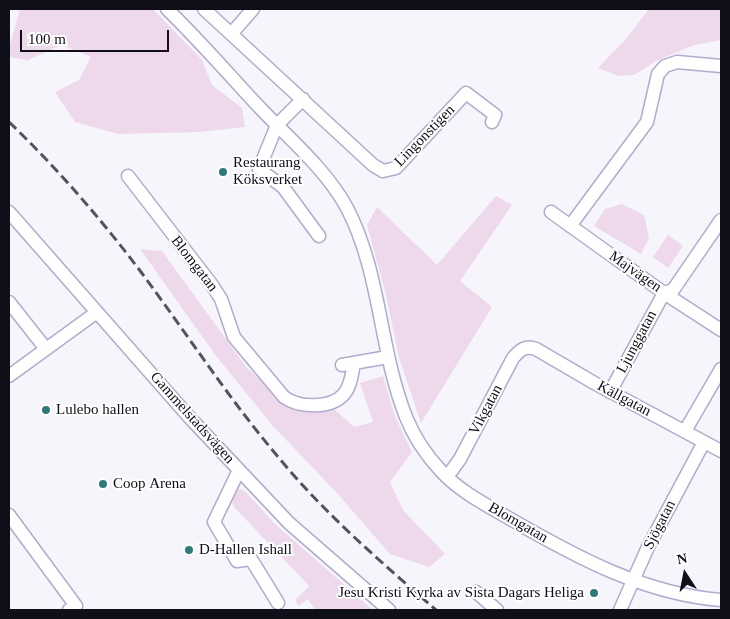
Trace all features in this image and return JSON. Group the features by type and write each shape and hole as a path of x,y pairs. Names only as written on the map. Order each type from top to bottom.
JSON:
{"street":[{"name":"Blomgatan","path":"167,9 329,182 347,209 369,266 388,357 412,430 427,455 447,477 476,498 536,534 632,581 678,594 721,600"},
{"name":"Lingonstigen","path":"204,9 302,95 350,144 379,169 392,170 418,146 466,93 496,115 492,122"},
{"path":"232,33 253,9"},
{"path":"570,226 647,122 658,74 665,66 677,62 721,66"},
{"path":"302,95 277,126 259,169 282,187 319,236"},
{"name":"Blomgatan","path":"128,176 212,285 221,299 234,337 284,397 302,405 326,403 339,398 345,393 350,382 348,364 388,357"},
{"name":"Gammelstadsvägen","path":"9,212 239,470 289,523 389,610"},
{"name":"Majvägen","path":"551,212 664,293 721,330"},
{"name":"Ljunggatan","path":"610,392 664,293 673,290 721,220"},
{"path":"9,302 46,349"},
{"path":"9,376 97,312"},
{"name":"Källgatan","path":"528,347 536,349 610,392 721,451"},
{"name":"Vikgatan","path":"447,477 460,459 513,358 518,352 528,347"},
{"path":"685,431 721,369"},
{"name":"Sjögatan","path":"620,610 648,547 704,442"},
{"path":"239,470 214,522 236,561 251,559 278,603"},
{"path":"9,515 76,606 69,610"},
{"path":"476,592 497,610"}],"shaded area":[{"path":"20,9 153,9 202,60 212,85 242,108 245,127 199,132 118,134 75,122 55,92 79,80 91,57 62,45 28,60 9,57 9,48"},
{"path":"649,9 721,9 721,40 694,45 658,60 634,75 619,76 598,68 625,40"},
{"path":"496,196 512,205 460,281 492,307 421,423 399,358 386,295 367,225 377,207 437,265"},
{"path":"622,204 644,215 649,238 641,254 594,226 605,209"},
{"path":"668,235 683,246 668,268 653,257"},
{"path":"140,249 162,251 247,368 295,410 335,410 354,427 373,422 360,383 383,376 394,414 412,452 390,482 403,510 445,554 429,567 390,554 337,493 273,426 216,356"},
{"path":"238,489 244,490 275,524 373,610 315,610 308,599 298,606 295,600 309,586 234,507 233,493"}],"railway":[{"path":"9,122 78,194 110,233 141,272 243,413 297,479 354,537 436,610"}],"place":[{"name":"Restaurang Köksverket","path":"223,172"},
{"name":"Lulebo hallen","path":"46,410"},
{"name":"Coop Arena","path":"103,484"},
{"name":"D-Hallen Ishall","path":"189,550"},
{"name":"Jesu Kristi Kyrka av Sista Dagars Heliga","path":"594,593"}]}
